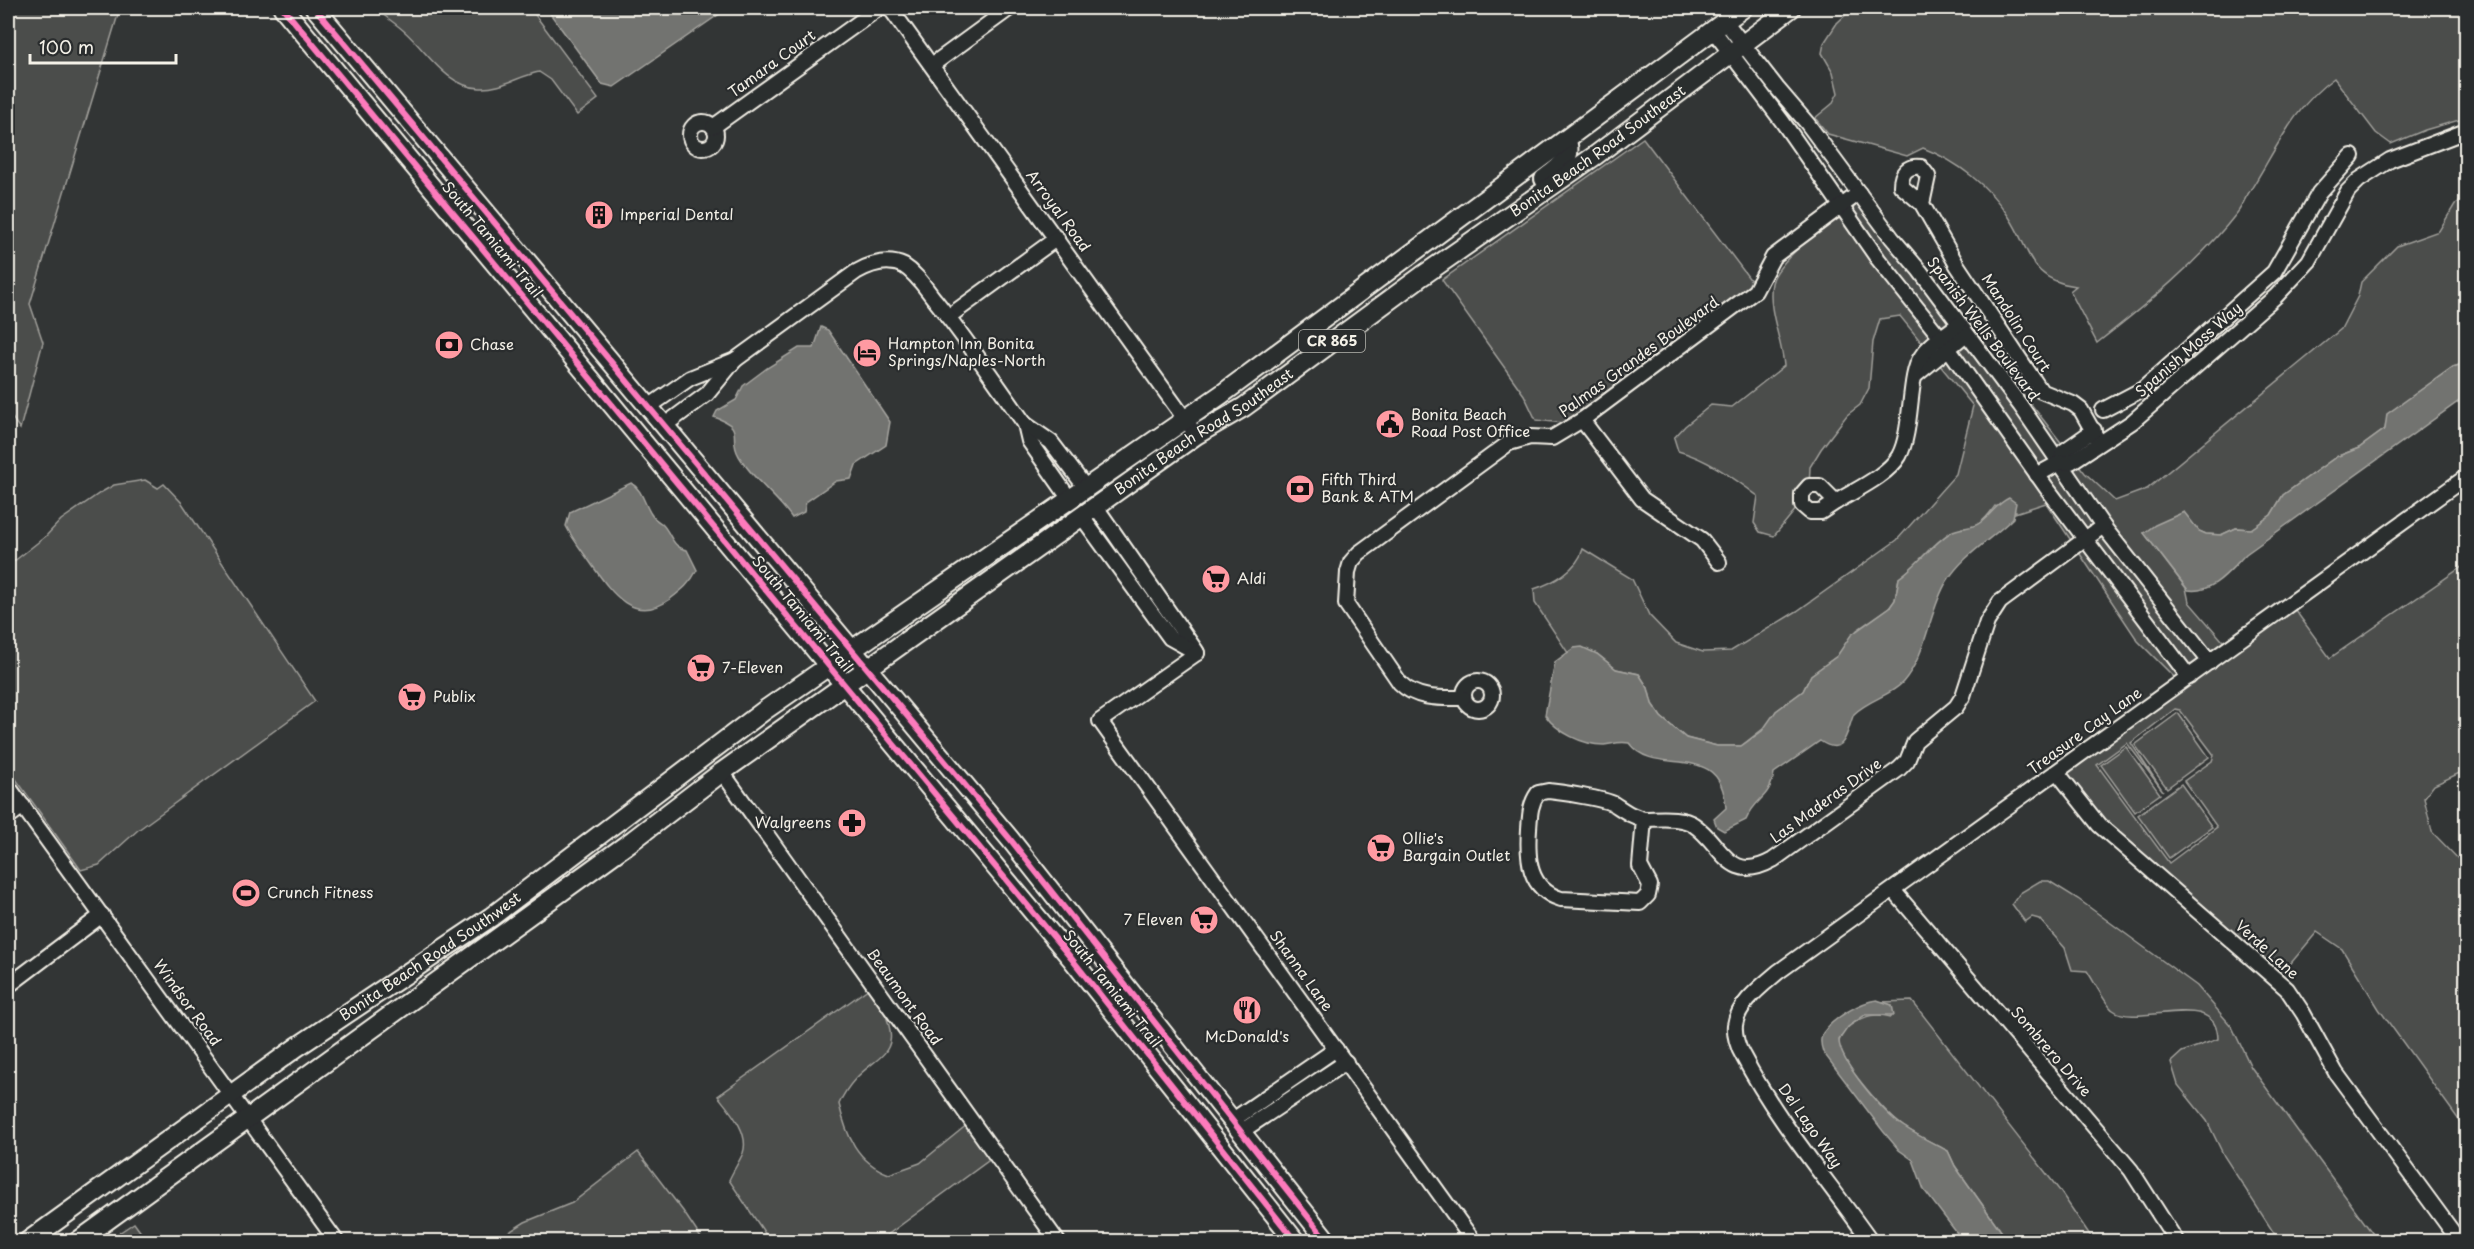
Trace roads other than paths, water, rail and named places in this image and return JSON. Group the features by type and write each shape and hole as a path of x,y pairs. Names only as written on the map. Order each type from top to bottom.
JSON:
{"main road":[{"name":"South Tamiami Trail","path":"283,8 1141,1043 1296,1242"},
{"name":"South Tamiami Trail","path":"315,8 650,406 1017,848 1238,1125 1327,1242"},
{"name":"Bonita Beach Road Southeast","path":"829,666 1185,419 1743,8"},
{"name":"Bonita Beach Road Southeast","path":"845,685 1196,435 1244,407 1451,256 1587,162 1791,8"},
{"path":"1451,256 1467,236 1560,167 1569,153 1566,140"},
{"name":"Bonita Beach Road Southwest","path":"27,1242 232,1093 471,931 561,866 700,757 829,666"},
{"name":"Bonita Beach Road Southwest","path":"77,1242 845,685"},
{"path":"471,931 481,949"},
{"path":"1141,1043 1184,1079 1224,1125 1238,1125"},
{"path":"1217,1140 1233,1143 1240,1148 1283,1203 1327,1242"}],"street":[{"name":"Tamara Court","path":"713,127 879,8"},
{"name":"Arroyal Road","path":"890,8 1196,435"},
{"path":"932,65 1010,8"},
{"name":"Spanish Wells Boulevard","path":"1719,25 1737,48 1878,259 1945,343 2037,476 2189,677"},
{"name":"Spanish Wells Boulevard","path":"1737,48 1808,123 1963,329 2103,526 2210,662"},
{"name":"Spanish Moss Way","path":"2037,476 2059,463 2064,451 2133,422 2276,297 2309,261 2348,191 2375,168 2466,131"},
{"name":"Spanish Moss Way","path":"2103,410 2143,389 2274,272 2319,193 2352,156"},
{"name":"Palmas Grandes Boulevard","path":"1463,698 1419,695 1408,691 1400,683 1346,604 1345,593 1351,562 1359,553 1509,443 1530,437 1552,438 1582,420 1755,291 1773,257 1859,193"},
{"name":"Mandolin Court","path":"1922,204 1957,265 2041,391 2073,404 2081,410 2096,436"},
{"path":"2301,226 2321,238"},
{"path":"948,317 1057,238"},
{"path":"665,424 706,394 735,360 856,272 877,263 890,262 903,266 914,274 1025,424 1051,442 1086,488"},
{"path":"1836,502 1884,471 1899,456 1905,440 1916,375 1945,343 1963,329"},
{"path":"650,406 690,378 735,360"},
{"path":"1582,420 1642,499 1702,540 1719,562"},
{"path":"1025,424 1029,441 1069,498"},
{"name":"Treasure Cay Lane","path":"1736,1024 1745,1004 1778,972 2466,477"},
{"path":"1089,512 1170,638 1178,655 1173,670"},
{"path":"1089,512 1197,653"},
{"name":"Las Maderas Drive","path":"1644,819 1640,866 1650,885 1648,895 1640,903 1551,896 1530,870 1527,859 1532,802 1538,793 1548,791 1571,792 1613,803 1631,816 1644,819 1684,821 1694,825 1723,857 1743,867 1754,868 1773,860 1907,761 1915,741 1956,707 1963,696 1987,622 2000,602 2103,526"},
{"path":"1170,638 1197,653"},
{"path":"1173,670 1197,653"},
{"name":"Shanna Lane","path":"1173,670 1100,721 1474,1242"},
{"name":"Beaumont Road","path":"722,772 1059,1242"},
{"name":"Verde Lane","path":"2057,772 2099,825 2287,989 2297,1002 2336,1073 2460,1242"},
{"name":"Windsor Road","path":"8,786 232,1093 337,1242"},
{"path":"8,817 23,806"},
{"name":"Sombrero Drive","path":"1893,890 2131,1170 2176,1242"},
{"path":"8,986 102,915"},
{"name":"Del Lago Way","path":"1736,1024 1736,1039 1742,1055 1776,1108 1872,1242"},
{"path":"1238,1125 1336,1049"},
{"path":"1238,1125 1346,1062"}],"place":[{"name":"Imperial Dental","path":"599,215"},
{"name":"Chase","path":"449,345"},
{"name":"Hampton Inn Bonita Springs/Naples-North","path":"867,353"},
{"name":"Bonita Beach Road Post Office","path":"1390,424"},
{"name":"Fifth Third Bank & ATM","path":"1300,489"},
{"name":"Aldi","path":"1216,579"},
{"name":"7-Eleven","path":"701,668"},
{"name":"Publix","path":"412,697"},
{"name":"Walgreens","path":"852,823"},
{"name":"Ollie's Bargain Outlet","path":"1381,848"},
{"name":"Crunch Fitness","path":"246,893"},
{"name":"7 Eleven","path":"1204,920"},
{"name":"McDonald's","path":"1247,1010"}]}
